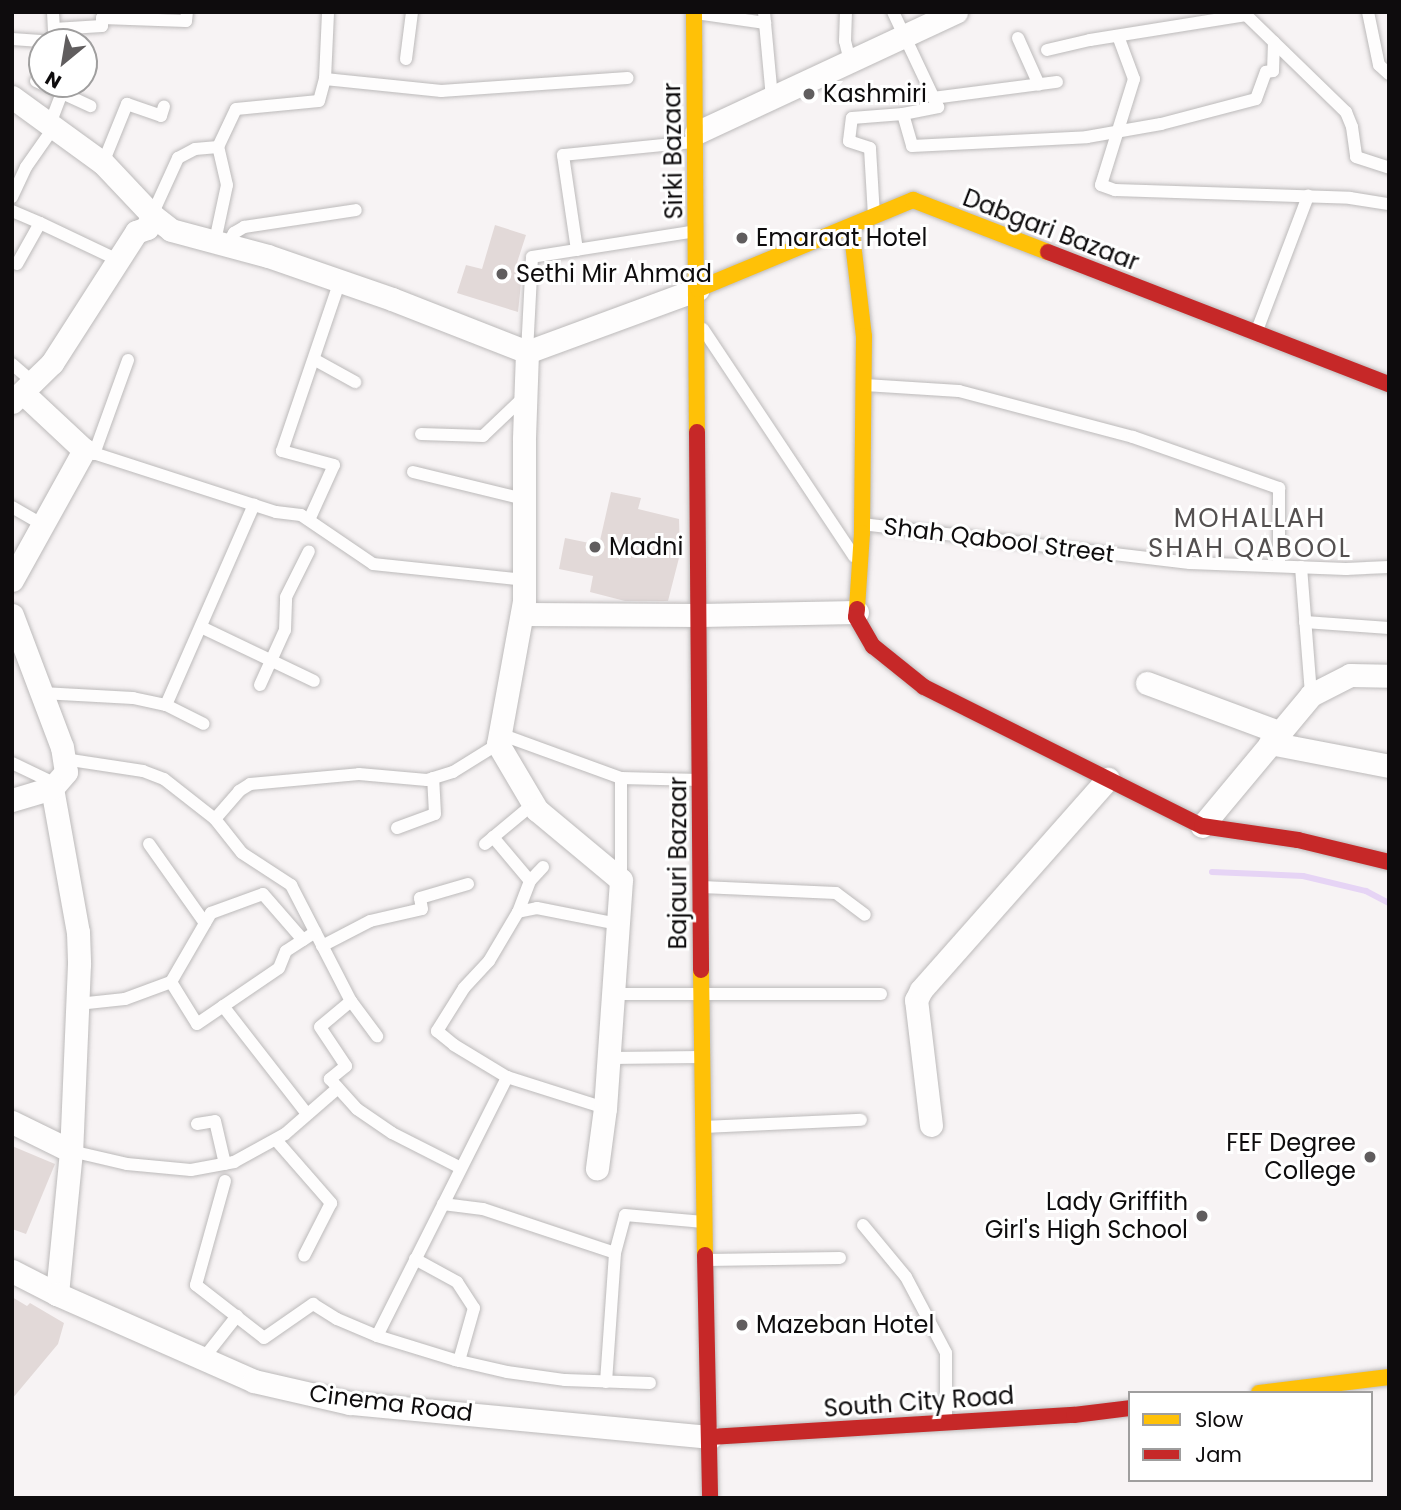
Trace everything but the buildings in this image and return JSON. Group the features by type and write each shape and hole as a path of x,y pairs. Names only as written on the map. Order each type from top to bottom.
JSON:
{"main road":[{"name":"Sirki Bazaar","path":"694,12 698,289"},
{"name":"Dabgari Bazaar","path":"698,289 913,201 1389,384"},
{"path":"851,226 864,336 862,524 857,612 859,626 873,646 923,687 1202,826 1298,840 1389,862"},
{"name":"Bajauri Bazaar","path":"698,289 702,1128 710,1498"},
{"path":"1275,1391 1389,1377"},
{"name":"South City Road","path":"710,1437 946,1423 1128,1408"}],"street":[{"path":"696,137 772,98 956,12"},
{"path":"12,97 103,163 152,215 171,230 340,281 527,352 698,289"},
{"path":"12,580 42,524 89,452 23,392 52,362 136,232 147,228 152,215"},
{"path":"527,352 523,614 499,739 533,804 621,880 605,1108 597,1168"},
{"path":"523,614 857,612"},
{"path":"12,615 42,693 66,772 54,786 12,800"},
{"path":"1202,826 1311,695 1350,675 1389,676"},
{"path":"1147,683 1274,738 1389,766"},
{"path":"931,1125 915,1010 921,990 1108,779"},
{"path":"54,786 78,932 78,1004 71,1151 57,1294"},
{"path":"12,1122 71,1151"},
{"name":"Cinema Road","path":"12,1271 57,1294 254,1381 351,1403 710,1437"}],"lane":[{"path":"70,28 102,26 102,19 186,21 187,12"},
{"path":"221,243 227,185 218,146 236,109 319,101 325,79 328,12"},
{"path":"406,59 412,12"},
{"path":"694,12 764,18 772,98"},
{"path":"846,12 845,41 850,61"},
{"path":"874,216 870,148 849,141 852,118 903,114 938,107 893,12"},
{"path":"1368,12 1379,65 1389,74"},
{"path":"1047,50 1244,14 1346,112 1352,127 1356,157 1389,167"},
{"path":"1118,36 1134,79 1101,185 1115,190 1350,198 1389,204"},
{"path":"1018,37 1039,85"},
{"path":"903,114 912,146 1087,137 1161,124 1256,99 1266,72 1273,71 1274,42"},
{"path":"325,79 441,91 628,78"},
{"path":"933,98 1057,82"},
{"path":"12,197 26,167 52,126 60,98"},
{"path":"73,98 90,106"},
{"path":"103,163 127,104 162,116 164,106"},
{"path":"577,250 563,155 696,137"},
{"path":"152,215 178,158 195,149 218,146"},
{"path":"1255,334 1308,196"},
{"path":"221,243 244,227 356,210"},
{"path":"12,211 118,260"},
{"path":"17,264 40,223"},
{"path":"527,352 532,257 697,231"},
{"path":"309,520 334,465 282,451 340,281"},
{"path":"698,322 860,565"},
{"path":"128,360 89,452 276,512 301,515 373,564 524,580"},
{"path":"315,360 355,382"},
{"path":"12,364 23,392"},
{"path":"863,385 959,391 1133,437 1279,488 1279,566"},
{"path":"421,434 483,436 526,396"},
{"path":"413,472 524,499"},
{"path":"166,705 254,505"},
{"path":"12,507 42,524"},
{"name":"Shah Qabool Street","path":"862,524 1190,563 1301,567 1389,566"},
{"path":"260,685 285,630 286,597 309,551"},
{"path":"1301,567 1311,695"},
{"path":"1305,622 1389,628"},
{"path":"201,627 314,681"},
{"path":"42,693 133,698 166,705 204,724"},
{"path":"215,819 239,791 250,784 359,774 393,779 433,778 453,772 499,739 621,778 701,780"},
{"path":"64,760 143,771 164,779 215,819 242,853 291,885 351,1001 377,1036"},
{"path":"12,762 54,786"},
{"path":"397,828 435,814 433,778"},
{"path":"621,778 621,880"},
{"path":"530,881 489,840 533,804"},
{"path":"149,844 205,923"},
{"path":"543,867 530,881 518,912 489,961 464,988 437,1031 507,1077 605,1108"},
{"path":"322,946 370,920 422,909 420,898 468,884"},
{"path":"701,887 836,893 865,915"},
{"path":"78,1004 125,999 171,982 211,913 263,894 303,940"},
{"path":"518,912 537,908 618,924"},
{"path":"171,982 197,1024 279,968 286,951 315,932"},
{"path":"613,993 881,994"},
{"path":"351,1001 320,1027 346,1066 330,1079 357,1109 392,1133 461,1168"},
{"path":"223,1006 307,1114"},
{"path":"609,1058 702,1057"},
{"path":"377,1336 507,1077"},
{"path":"71,1151 153,1167 191,1170 225,1164 276,1140 338,1088"},
{"path":"702,1128 860,1120"},
{"path":"197,1124 215,1121 225,1164"},
{"path":"276,1140 331,1203 304,1256"},
{"path":"225,1181 196,1284 264,1338 313,1304 337,1319 377,1336 459,1361 565,1380 650,1383"},
{"path":"443,1204 483,1209 615,1253"},
{"path":"606,1382 615,1253 625,1215 704,1222"},
{"path":"863,1226 906,1277 946,1353 946,1423"},
{"path":"705,1260 840,1258"},
{"path":"415,1259 457,1282 474,1308 459,1361"},
{"path":"203,1359 237,1316"}],"waterway":[{"path":"1212,872 1303,876 1366,891 1389,903"}],"traffic: slow":[{"path":"694,12 697,432"},
{"path":"698,289 913,200 1048,252"},
{"path":"851,226 864,336 862,533 857,609"},
{"path":"701,970 705,1255"},
{"path":"1275,1391 1389,1377"}],"traffic: jam":[{"path":"1048,252 1389,384"},
{"path":"697,432 701,970"},
{"path":"857,609 856,617 873,646 924,687 1202,826 1298,840 1389,862"},
{"path":"705,1255 710,1498"},
{"path":"710,1437 1074,1415 1128,1408"}],"place":[{"name":"Kashmiri","path":"809,94"},
{"name":"Emaraat Hotel","path":"742,238"},
{"name":"Sethi Mir Ahmad","path":"502,274"},
{"name":"Madni","path":"595,547"},
{"name":"FEF Degree College","path":"1370,1157"},
{"name":"Lady Griffith Girl's High School","path":"1202,1216"},
{"name":"Mazeban Hotel","path":"742,1325"}],"district":[{"name":"MOHALLAH SHAH QABOOL","path":"1250,534"}]}
